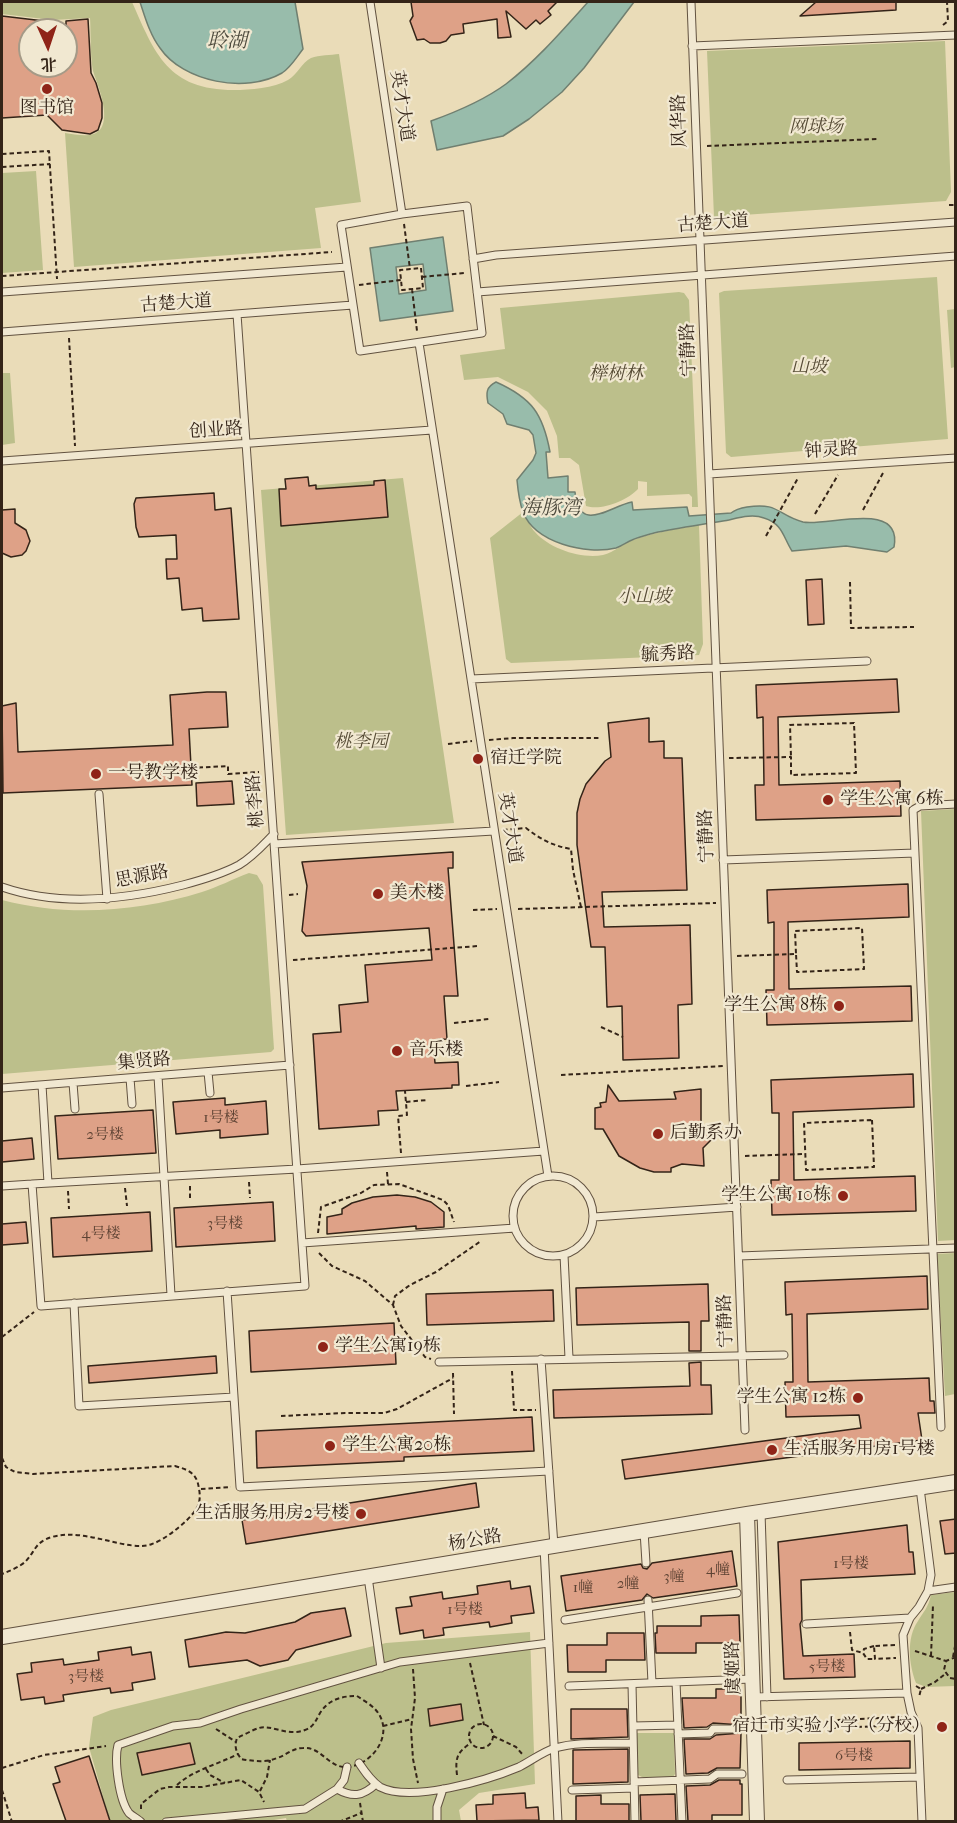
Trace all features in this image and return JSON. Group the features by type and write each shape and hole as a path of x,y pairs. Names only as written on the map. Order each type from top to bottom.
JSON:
{"street":[{"name":"杨公路","path":"2,1637 549,1546 956,1482"},
{"name":"虞姬路","path":"754,1513 752,1679 760,1697 757,1821"}],"lane":[{"name":"英才大道","path":"370,2 402,214"},
{"name":"风华路","path":"691,2 700,240"},
{"path":"692,46 956,35"},
{"path":"467,206 473,259 482,333 360,351 341,225 467,206"},
{"name":"古楚大道","path":"473,259 956,222"},
{"name":"宁静路","path":"700,240 745,1430"},
{"path":"477,292 956,256"},
{"name":"古楚大道","path":"2,291 347,267"},
{"name":"古楚大道","path":"2,332 353,305"},
{"name":"桃李路","path":"227,1291 305,1286 237,314"},
{"name":"英才大道","path":"419,343 548,1176"},
{"name":"创业路","path":"2,461 432,430"},
{"name":"钟灵路","path":"709,474 956,458"},
{"name":"毓秀路","path":"471,679 867,661"},
{"path":"99,794 107,899"},
{"path":"941,1427 913,810 920,806 956,804"},
{"path":"274,844 494,831"},
{"name":"思源路","path":"2,887 59,898 107,899 149,893 205,879 240,865 257,852 274,834"},
{"path":"723,860 915,853"},
{"name":"集贤路","path":"2,1088 290,1065"},
{"path":"208,1072 210,1094"},
{"path":"158,1076 171,1295"},
{"path":"130,1078 132,1104"},
{"path":"73,1083 75,1109"},
{"path":"42,1085 48,1183"},
{"path":"2,1186 189,1176 544,1151"},
{"path":"548,1176 562,1177 574,1182 585,1191 592,1203 594,1217 591,1230 584,1242 574,1251 564,1255 546,1256 524,1245 515,1228 513,1209 517,1197 525,1187 548,1176"},
{"path":"33,1184 41,1306 227,1291 240,1487 549,1471"},
{"path":"594,1217 737,1207"},
{"path":"302,1243 515,1228"},
{"path":"739,1256 956,1248"},
{"path":"564,1255 568,1358"},
{"path":"74,1303 79,1406 234,1397"},
{"path":"439,1362 783,1355"},
{"path":"541,1359 549,1471 549,1643 558,1821"},
{"path":"920,1488 931,1561 931,1590 920,1607 909,1618 903,1635 907,1693 916,1725 922,1821"},
{"path":"754,1513 760,1697 907,1693"},
{"path":"644,1531 646,1563"},
{"path":"368,1577 381,1668"},
{"path":"931,1590 956,1587"},
{"path":"565,1620 648,1603 737,1593"},
{"path":"648,1603 652,1683"},
{"path":"806,1624 909,1618"},
{"path":"141,1821 129,1813 123,1799 117,1770 118,1745 173,1726 200,1723 412,1660 549,1643"},
{"path":"569,1686 752,1679"},
{"path":"676,1682 682,1821"},
{"path":"632,1684 635,1821"},
{"path":"633,1726 678,1725"},
{"path":"678,1734 710,1733 713,1729 737,1729"},
{"path":"359,1763 368,1777 381,1787 402,1791 443,1790 498,1774 554,1748 569,1745 633,1743"},
{"path":"166,1821 305,1809 337,1789 344,1779 347,1767"},
{"path":"572,1790 710,1779 717,1774 742,1774"},
{"path":"787,1780 920,1777"},
{"path":"337,1789 349,1795 359,1795 376,1784"},
{"path":"437,1821 437,1807 443,1790"}],"path":[{"path":"941,26 948,21 946,2"},
{"path":"706,146 878,139"},
{"path":"50,164 2,167 2,155 49,151 50,164 57,288"},
{"path":"949,205 956,205"},
{"path":"404,225 410,269"},
{"path":"2,276 332,252"},
{"path":"421,268 422,277 423,288 402,290 400,270 421,268"},
{"path":"422,277 460,273"},
{"path":"361,285 401,280"},
{"path":"412,289 417,327"},
{"path":"68,327 76,455"},
{"path":"862,510 884,472"},
{"path":"815,514 838,475"},
{"path":"766,536 798,478"},
{"path":"850,582 851,628 914,627"},
{"path":"854,723 856,772 791,775 791,757 790,725 854,723"},
{"path":"448,744 513,738 599,738"},
{"path":"720,758 791,757"},
{"path":"191,768 228,766 228,774 269,772"},
{"path":"494,831 526,828 557,847 571,849 581,907"},
{"path":"473,910 725,903"},
{"path":"862,928 864,969 797,972 796,954 795,931 862,928"},
{"path":"282,960 478,946"},
{"path":"727,956 796,954"},
{"path":"454,1023 489,1019"},
{"path":"601,1027 623,1037"},
{"path":"561,1075 731,1066"},
{"path":"466,1086 499,1082"},
{"path":"401,1162 398,1116 407,1115 405,1091"},
{"path":"406,1102 427,1100"},
{"path":"872,1120 874,1167 806,1170 806,1154 804,1123 872,1120"},
{"path":"740,1157 806,1154"},
{"path":"248,1172 250,1198"},
{"path":"189,1176 190,1201"},
{"path":"125,1179 127,1206"},
{"path":"67,1182 69,1209"},
{"path":"439,1362 425,1357 402,1326 393,1305 365,1281 332,1266 319,1252 316,1242 321,1207 361,1193 374,1185 399,1184 443,1200 448,1205 457,1232"},
{"path":"393,1305 395,1296 465,1254 479,1244 490,1230"},
{"path":"2,1338 41,1306"},
{"path":"511,1360 514,1410 545,1409"},
{"path":"453,1361 454,1414"},
{"path":"281,1416 384,1413 397,1409 453,1378"},
{"path":"2,1458 6,1467 15,1472 33,1474 175,1466 190,1470 195,1476 200,1501 197,1510 182,1525 151,1545 140,1546 96,1536 60,1534 36,1545 24,1563 2,1574"},
{"path":"199,1489 240,1487"},
{"path":"931,1590 931,1656"},
{"path":"850,1622 851,1647 854,1652 863,1653 867,1659 905,1658"},
{"path":"863,1653 868,1647 904,1647 946,1661 954,1657 956,1641"},
{"path":"874,1647 875,1659"},
{"path":"467,1653 484,1725"},
{"path":"412,1660 415,1698 412,1719 413,1759 420,1791"},
{"path":"946,1661 945,1674 956,1679"},
{"path":"921,1689 945,1674"},
{"path":"357,1695 377,1711 383,1726 379,1748 370,1759 347,1767 336,1765 317,1750 306,1747 294,1748 270,1760 241,1759 236,1742 237,1738 259,1728 286,1733 306,1730 316,1722 321,1711 340,1697 357,1695"},
{"path":"912,1716 835,1720 835,1728 916,1725"},
{"path":"383,1726 412,1719"},
{"path":"200,1723 221,1731 236,1742"},
{"path":"484,1725 490,1728 493,1736 491,1743 485,1748 477,1748 471,1743 470,1731 476,1726 484,1725"},
{"path":"493,1736 516,1747 528,1762"},
{"path":"458,1786 455,1760 458,1752 471,1743"},
{"path":"2,1768 44,1755 118,1745"},
{"path":"176,1787 187,1776 238,1754"},
{"path":"259,1792 267,1776 270,1760"},
{"path":"205,1768 210,1775 225,1783"},
{"path":"140,1813 141,1804 160,1789 202,1787 241,1780 259,1792 270,1813"},
{"path":"2,1790 12,1821"},
{"path":"359,1795 363,1821 400,1821"},
{"path":"339,1821 362,1813"}],"green space":[{"path":"2,2 132,2 148,38 167,66 193,84 212,88 247,90 276,85 291,78 311,58 339,54 361,202 315,208 321,248 74,267 65,133 89,135 97,132 104,118 102,99 91,55 90,18 36,18 2,14"},
{"name":"网球场","path":"945,41 951,192 946,201 714,217 707,51"},
{"path":"36,171 43,270 2,273 2,173"},
{"name":"山坡","path":"937,277 948,439 731,457 726,453 719,293"},
{"name":"榉树林","path":"684,293 689,300 698,507 692,507 692,497 689,494 647,496 647,482 638,481 638,489 621,501 599,507 586,506 579,465 570,458 559,458 557,436 547,411 528,392 498,377 464,380 460,355 505,349 500,308"},
{"path":"955,309 955,367 951,368 947,310"},
{"path":"2,373 10,373 15,443 2,445"},
{"name":"桃李园","path":"403,478 454,823 286,835 261,490"},
{"name":"小山坡","path":"523,512 533,530 557,548 576,554 594,556 611,552 632,540 699,525 703,644 699,655 511,663 506,659 490,538"},
{"path":"955,809 956,1240 938,1241 921,811"},
{"path":"249,873 257,875 263,885 274,1049 271,1052 2,1074 2,900 51,909 127,908 178,899 214,888"},
{"path":"955,1253 955,1394 945,1396 937,1254"},
{"path":"955,1592 955,1686 926,1687 916,1683 910,1660 910,1643 914,1628 931,1595"},
{"path":"530,1632 535,1784 479,1793 459,1810 461,1821 287,1822 286,1818 262,1822 110,1821 89,1747 93,1717 111,1710 386,1643"},
{"path":"636,1733 674,1733 675,1774 673,1777 644,1778 636,1774"}],"water":[{"name":"聆湖","path":"140,2 295,2 303,49 285,71 267,79 251,83 216,81 199,76 170,60 156,43"},
{"path":"588,2 634,2 584,68 562,92 529,119 503,136 437,150 431,121 469,106 506,84 559,35"},
{"path":"443,237 453,311 380,321 370,248","holes":["423,264 426,290 399,294 396,267"]},
{"name":"海豚湾","path":"496,382 519,394 534,409 544,427 550,452 546,452 548,478 568,476 568,492 575,492 582,512 589,515 597,515 632,502 633,510 687,507 689,516 731,513 745,507 766,506 803,522 875,519 887,524 894,532 894,547 887,552 846,546 792,551 775,524 754,516 654,533 616,548 604,550 577,548 550,539 529,523 520,500 517,480 536,453 533,435 529,430 507,424 503,414 488,403 487,391"}],"building":[{"path":"411,2 557,2 548,11 551,15 540,24 536,20 526,29 506,11 511,37 498,38 497,19 463,24 464,33 451,35 446,41 440,43 430,43 424,39 417,40 410,21 413,16"},
{"path":"816,2 896,2 896,10 800,16"},
{"name":"图书馆","path":"2,16 19,18 18,78 78,78 78,20 88,19 91,73 102,103 102,118 98,130 90,134 62,130 47,115 2,118"},
{"path":"308,477 309,486 316,485 316,489 374,485 374,481 385,480 388,517 281,526 279,489 286,489 285,479"},
{"path":"214,493 215,510 231,508 239,619 203,621 202,608 182,610 179,578 167,579 166,559 177,559 176,535 139,537 134,504 136,498"},
{"path":"15,509 15,523 26,530 30,541 22,555 11,557 2,553 2,510"},
{"path":"822,579 824,624 808,625 806,580"},
{"path":"897,679 899,712 778,717 779,785 900,781 901,816 756,820 755,785 764,785 763,717 757,718 756,685"},
{"name":"一号教学楼","path":"226,692 228,727 189,729 192,785 3,793 2,706 16,703 18,752 173,745 170,695"},
{"path":"649,718 649,742 664,741 664,758 682,758 687,890 602,892 604,927 690,925 692,1004 678,1005 679,1058 623,1060 622,1006 607,1007 605,947 591,947 577,845 577,813 586,784 611,757 608,723"},
{"path":"232,781 234,804 197,806 196,783"},
{"path":"453,852 453,868 448,868 458,996 444,996 447,1039 433,1040 435,1063 458,1062 459,1085 452,1085 452,1088 396,1091 398,1110 378,1111 379,1125 319,1129 313,1034 341,1032 339,1005 368,1002 365,965 432,960 429,928 306,936 302,931 307,886 302,862"},
{"path":"908,884 909,917 788,922 789,989 911,986 912,1021 767,1025 766,990 774,990 774,922 768,923 767,890"},
{"path":"913,1074 914,1107 793,1112 794,1180 915,1176 916,1211 772,1215 771,1180 779,1180 779,1113 772,1113 771,1080"},
{"name":"后勤系办","path":"608,1085 619,1101 676,1099 674,1092 701,1089 701,1128 710,1127 711,1140 703,1148 704,1166 682,1164 671,1168 671,1172 654,1172 640,1168 619,1156 603,1129 595,1129 595,1108 601,1107 600,1103 606,1102"},
{"path":"225,1098 225,1105 266,1101 268,1134 220,1138 220,1130 176,1134 173,1102"},
{"path":"153,1110 156,1153 58,1159 55,1116"},
{"path":"32,1138 34,1159 2,1162 2,1141"},
{"path":"397,1195 431,1202 444,1212 444,1227 416,1229 416,1226 327,1234 327,1217 342,1214 342,1209 352,1203 373,1197"},
{"path":"273,1202 275,1241 176,1247 174,1208"},
{"path":"150,1212 152,1251 53,1257 51,1218"},
{"path":"26,1222 28,1243 2,1245 2,1224"},
{"path":"927,1276 928,1309 807,1314 808,1382 929,1378 930,1401 934,1401 935,1413 918,1413 922,1440 625,1479 622,1460 861,1428 859,1415 786,1417 785,1382 793,1382 792,1314 786,1315 785,1282"},
{"path":"708,1284 709,1321 701,1321 701,1351 689,1351 689,1322 577,1325 576,1288"},
{"path":"553,1290 554,1321 427,1325 426,1294"},
{"name":"学生公寓19栋","path":"394,1323 396,1364 251,1372 249,1331"},
{"path":"216,1356 217,1373 89,1383 88,1366"},
{"path":"701,1362 701,1385 711,1385 712,1414 554,1418 553,1390 690,1386 689,1363"},
{"path":"532,1417 534,1451 404,1457 404,1461 257,1468 256,1431"},
{"name":"生活服务用房2号楼","path":"476,1483 479,1507 246,1544 242,1520"},
{"path":"956,1519 956,1553 945,1554 940,1521"},
{"path":"907,1525 909,1552 913,1552 915,1574 801,1580 802,1620 800,1624 803,1656 854,1654 855,1677 784,1679 778,1542"},
{"path":"732,1551 737,1586 653,1598 647,1594 642,1600 566,1611 561,1576 641,1564 647,1569 652,1563"},
{"path":"510,1581 511,1589 530,1586 534,1613 511,1616 512,1623 490,1627 489,1622 443,1628 444,1635 424,1638 423,1630 400,1634 396,1608 412,1606 410,1597 442,1592 443,1599 478,1594 477,1586"},
{"path":"345,1608 351,1636 296,1650 288,1660 260,1666 247,1660 189,1667 185,1640 226,1632 245,1633 295,1622 311,1613"},
{"path":"739,1615 740,1643 696,1643 696,1653 656,1653 657,1626 701,1626 701,1616"},
{"path":"607,1633 644,1633 645,1660 606,1660 606,1672 568,1672 567,1645 607,1645"},
{"path":"131,1647 132,1655 151,1652 155,1679 132,1683 133,1690 111,1693 110,1688 63,1695 64,1701 45,1704 44,1697 21,1700 17,1674 32,1672 31,1663 63,1659 64,1665 99,1660 98,1652"},
{"path":"716,1689 741,1689 741,1725 713,1723 707,1727 684,1728 682,1698 716,1698"},
{"path":"461,1704 463,1720 430,1726 428,1709"},
{"path":"571,1709 627,1709 628,1737 571,1739"},
{"path":"741,1733 740,1768 717,1768 708,1773 686,1774 684,1739 710,1739 716,1735"},
{"path":"910,1741 910,1768 799,1770 799,1743"},
{"path":"190,1743 195,1764 142,1775 137,1753"},
{"path":"628,1749 628,1782 573,1784 573,1750"},
{"path":"89,1756 110,1821 66,1821 53,1784 60,1782 55,1767"},
{"path":"719,1780 740,1780 742,1815 712,1815 712,1821 688,1821 686,1786 710,1785"},
{"path":"525,1793 526,1808 538,1807 539,1820 477,1821 476,1805 493,1804 493,1795"},
{"path":"675,1794 676,1821 641,1821 640,1795"},
{"path":"601,1795 601,1804 629,1804 629,1821 576,1821 576,1796"}],"place":[{"name":"图书馆","path":"47,89"},
{"name":"宿迁学院","path":"478,759"},
{"name":"一号教学楼","path":"96,774"},
{"name":"学生公寓 6栋","path":"828,800"},
{"name":"美术楼","path":"378,894"},
{"name":"学生公寓 8栋","path":"839,1006"},
{"name":"音乐楼","path":"397,1051"},
{"name":"后勤系办","path":"658,1134"},
{"name":"学生公寓 10栋","path":"843,1196"},
{"name":"学生公寓19栋","path":"323,1347"},
{"name":"学生公寓 12栋","path":"858,1398"},
{"name":"学生公寓20栋","path":"330,1446"},
{"name":"生活服务用房1号楼","path":"772,1450"},
{"name":"生活服务用房2号楼","path":"361,1514"},
{"name":"宿迁市实验小学（分校）","path":"942,1727"}]}
